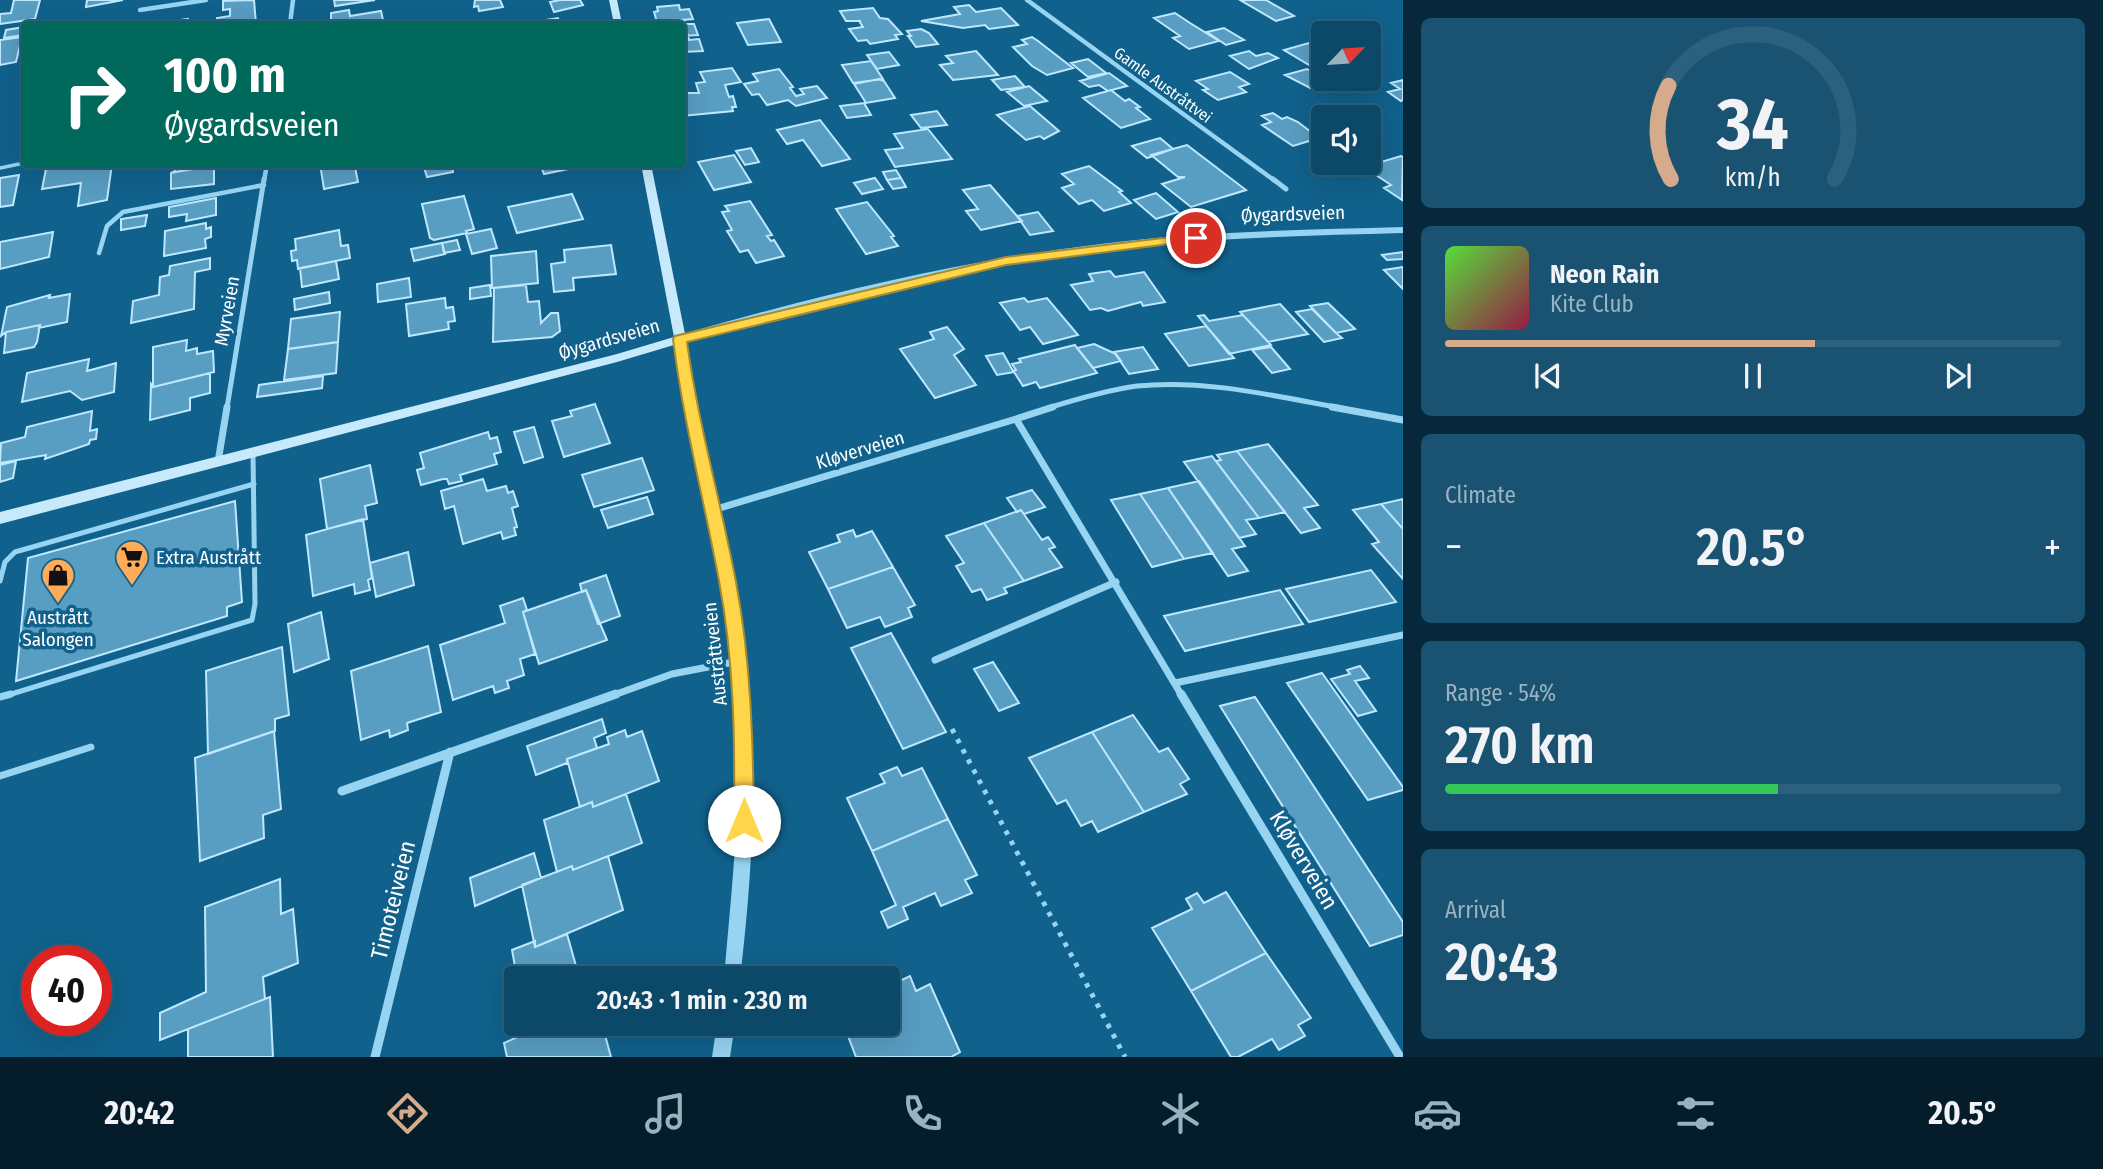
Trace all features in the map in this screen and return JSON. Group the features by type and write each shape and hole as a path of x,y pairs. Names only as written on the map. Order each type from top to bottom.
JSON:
{"main road":[{"path":"613,0 617,21"},
{"name":"Austråttveien","path":"647,168 680,339"},
{"name":"Øygardsveien","path":"0,518 617,358 680,339"}],"street":[{"path":"140,10 206,0"},
{"path":"290,21 293,0"},
{"name":"Gamle Austråttvei","path":"1027,0 1286,189"},
{"name":"Myrveien","path":"218,462 266,168"},
{"name":"Øygardsveien","path":"680,339 1006,261 1052,254 1221,236 1403,230"},
{"name":"Austråttveien","path":"680,339 686,390 713,510 740,661 744,735 744,821 733,966"},
{"name":"Kløverveien","path":"713,510 1088,396 1140,386 1186,386 1251,394 1403,420"},
{"name":"Kløverveien","path":"1016,419 1400,1057"},
{"path":"935,660 1116,582"},
{"path":"1175,683 1403,635"},
{"path":"342,791 672,674 740,661"},
{"name":"Timoteiveien","path":"375,1057 450,752"},
{"path":"721,1057 724,1036"}],"lane":[{"path":"0,168 21,164"},
{"path":"99,253 107,226 123,212 264,186"},
{"path":"0,697 252,620 255,604 253,452"},
{"path":"0,581 5,562 15,552 254,484"},
{"path":"0,776 90,747"}],"path":[{"path":"952,729 1125,1057"}],"building":[{"path":"14,0 40,0 35,19 0,24 0,14 11,13"},
{"path":"87,0 123,0 86,7"},
{"path":"254,0 256,21 217,21 217,18 230,16 230,9 223,10 223,1"},
{"path":"334,0 375,0 335,6"},
{"path":"475,0 500,0 503,7 479,11 478,6 474,7"},
{"path":"580,0 583,5 554,12 550,2"},
{"path":"1240,0 1266,0 1294,16 1276,21"},
{"path":"679,5 680,10 689,9 693,19 657,21 654,12 658,11 657,7"},
{"path":"969,5 976,12 1001,8 1018,25 989,29 985,25 963,28 921,21 960,14 954,7"},
{"path":"873,8 880,18 888,19 902,34 895,35 898,39 870,44 867,40 858,41 849,29 863,27 859,21 846,21 840,11"},
{"path":"349,10 350,16 381,11 383,20 331,21 331,13"},
{"path":"1175,13 1219,41 1189,49 1173,38 1180,36 1154,18"},
{"path":"558,18 559,21 538,21"},
{"path":"769,19 781,42 748,45 737,23"},
{"path":"686,24 694,24 698,35 686,36"},
{"path":"21,28 21,35 4,38 6,30"},
{"path":"1224,28 1244,40 1226,45 1207,32"},
{"path":"921,29 929,33 938,44 916,47 907,31"},
{"path":"686,35 689,40 699,39 703,51 686,52"},
{"path":"21,37 16,62 0,65 0,40"},
{"path":"1032,37 1073,68 1047,75 1032,66 1013,47 1027,44 1022,40"},
{"path":"1311,42 1311,66 1284,50"},
{"path":"976,51 998,75 953,80 940,65 953,63 946,56"},
{"path":"1249,51 1256,56 1268,53 1278,58 1249,69 1230,56"},
{"path":"889,52 899,65 877,69 867,55"},
{"path":"1088,59 1106,73 1088,77 1071,63"},
{"path":"871,61 883,79 853,83 842,65"},
{"path":"732,68 741,82 725,85 729,97 733,96 736,107 732,107 733,111 686,116 686,93 699,93 696,83 705,82 700,72"},
{"path":"779,69 793,87 790,88 796,96 804,94 800,89 817,86 827,98 796,106 788,100 767,105 759,94 752,95 744,84 758,81 753,74"},
{"path":"1307,69 1311,71 1311,88 1310,88 1285,75"},
{"path":"1230,72 1249,84 1239,87 1246,92 1218,100 1203,90 1208,89 1196,81"},
{"path":"1109,73 1127,86 1108,91 1099,85 1089,87 1080,81"},
{"path":"1015,76 1025,87 1001,90 992,80"},
{"path":"879,79 884,81 895,98 866,103 854,84"},
{"path":"1403,80 1401,101 1388,92 1400,89 1391,83"},
{"path":"1029,86 1047,101 1024,106 1007,92"},
{"path":"1111,90 1125,101 1129,99 1140,107 1136,108 1150,119 1121,128 1083,98"},
{"path":"864,103 871,115 847,118 840,106"},
{"path":"1030,106 1059,131 1044,139 1040,136 1026,140 997,115"},
{"path":"937,111 947,125 921,128 911,115"},
{"path":"1273,113 1282,119 1287,117 1298,122 1311,132 1311,140 1293,146 1262,125 1271,122 1262,116"},
{"path":"820,120 850,159 822,166 803,140 787,144 777,130"},
{"path":"928,129 952,159 895,167 885,150 903,148 894,134"},
{"path":"1160,138 1173,149 1147,158 1132,146"},
{"path":"1187,145 1246,190 1191,207 1162,184 1185,177 1178,177 1151,155"},
{"path":"751,148 759,162 745,165 736,151"},
{"path":"734,155 751,182 714,190 698,162"},
{"path":"1403,157 1402,200 1384,188 1391,185 1376,175 1381,175 1381,162"},
{"path":"1089,166 1122,191 1119,192 1131,203 1104,211 1092,200 1079,204 1062,188 1074,184 1062,174"},
{"path":"46,168 111,168 107,200 78,206 81,183 42,189"},
{"path":"175,168 199,168 171,173"},
{"path":"195,168 214,168 214,184 171,189 171,173"},
{"path":"321,168 355,168 358,182 324,189"},
{"path":"424,168 452,168 453,172 427,177"},
{"path":"542,168 573,168 544,174"},
{"path":"896,170 901,178 887,180 883,172"},
{"path":"19,175 13,205 0,207 0,178"},
{"path":"875,178 883,189 862,194 854,183"},
{"path":"901,178 906,187 893,189 887,180"},
{"path":"990,185 1022,221 981,230 966,211 978,209 963,190"},
{"path":"1156,193 1178,212 1156,219 1134,200"},
{"path":"572,194 583,219 517,233 508,207"},
{"path":"464,196 474,229 434,240 430,238 422,204"},
{"path":"216,198 216,215 186,221 187,214 169,217 169,207"},
{"path":"750,201 772,235 767,236 771,241 774,240 784,256 756,263 748,250 740,252 727,231 732,230 722,212 729,211 725,206"},
{"path":"867,202 894,236 891,237 898,246 866,254 836,209"},
{"path":"1038,212 1053,231 1030,235 1017,216"},
{"path":"147,215 145,226 121,230 121,219"},
{"path":"206,223 206,229 211,227 211,237 205,239 206,248 164,256 165,231"},
{"path":"491,229 497,248 472,254 466,234"},
{"path":"339,230 341,246 348,245 350,258 298,269 297,260 292,261 291,251 296,250 295,239"},
{"path":"53,232 49,257 0,269 0,242"},
{"path":"457,240 460,250 444,253 442,243"},
{"path":"442,243 445,254 414,261 411,249"},
{"path":"611,245 616,274 573,278 574,290 554,292 551,264 565,262 564,250"},
{"path":"536,251 538,283 492,288 491,256"},
{"path":"1403,252 1403,259 1387,260 1382,255"},
{"path":"210,258 210,269 195,272 194,309 131,323 133,301 159,295 160,277 169,275 170,266"},
{"path":"336,261 339,279 302,287 300,268"},
{"path":"1403,267 1403,289 1384,270"},
{"path":"1110,271 1115,277 1144,272 1165,302 1143,306 1141,302 1108,311 1101,308 1090,310 1071,285 1093,281 1089,274"},
{"path":"409,278 411,297 378,302 377,284"},
{"path":"490,285 491,296 470,299 470,288"},
{"path":"526,285 528,302 539,301 541,323 551,313 558,313 560,331 552,337 493,342 494,288"},
{"path":"329,292 330,303 295,310 294,299"},
{"path":"70,294 67,322 6,332 1,336 7,307 50,295 49,298"},
{"path":"445,298 446,308 453,307 455,321 448,322 449,329 409,336 406,304"},
{"path":"1024,298 1028,302 1047,298 1078,335 1043,344 1030,327 1020,330 1000,303"},
{"path":"1328,303 1355,329 1336,333 1310,306"},
{"path":"1280,304 1308,334 1268,342 1240,312"},
{"path":"1312,309 1342,338 1324,342 1296,312"},
{"path":"340,312 338,342 288,349 291,319"},
{"path":"1204,315 1209,321 1243,315 1271,345 1229,354 1198,316"},
{"path":"40,325 34,347 4,353 6,332"},
{"path":"1206,326 1234,358 1189,366 1165,334"},
{"path":"947,327 964,349 954,355 976,385 935,398 900,349 934,339 930,332"},
{"path":"187,340 186,351 197,348 197,354 213,351 214,372 153,387 153,347"},
{"path":"338,342 336,373 284,380 288,349"},
{"path":"1094,344 1116,354 1121,361 1093,368 1077,348"},
{"path":"1075,345 1097,373 1040,388 1036,382 1023,386 1014,372 997,375 986,356 1003,353 1013,371 1016,370 1012,364 1021,362 1019,359"},
{"path":"1143,347 1158,369 1129,374 1114,352"},
{"path":"1271,347 1290,369 1272,373 1252,350"},
{"path":"89,359 87,371 116,363 114,392 82,400 70,391 22,402 27,373"},
{"path":"210,373 210,393 190,398 190,410 150,420 151,384 153,387"},
{"path":"323,376 322,388 257,397 259,385"},
{"path":"595,404 610,443 564,457 552,421 572,416 570,411"},
{"path":"92,411 90,431 97,429 96,439 90,440 89,444 45,459 46,455 0,463 1,443 25,437 27,427"},
{"path":"534,427 543,457 524,463 514,432"},
{"path":"488,432 490,439 497,437 501,452 494,454 497,464 460,475 462,481 449,484 447,479 443,479 421,485 417,470 424,468 420,453"},
{"path":"1268,444 1318,505 1304,508 1320,528 1301,533 1237,451"},
{"path":"1237,451 1285,512 1259,518 1216,461 1221,460 1217,455"},
{"path":"1212,456 1259,518 1246,520 1256,534 1239,538 1184,462"},
{"path":"642,458 654,490 594,507 582,475"},
{"path":"16,461 13,478 0,482 0,465"},
{"path":"370,465 377,503 365,506 367,519 327,529 320,479"},
{"path":"483,479 487,491 506,486 508,493 513,491 518,506 512,508 517,527 514,528 516,535 503,539 501,532 463,544 454,506 445,509 441,491"},
{"path":"1199,481 1245,546 1232,549 1248,571 1228,576 1168,488"},
{"path":"1168,488 1213,553 1184,559 1140,494"},
{"path":"1032,490 1045,507 1024,514 1021,510 1017,512 1007,498"},
{"path":"1140,494 1184,559 1152,567 1111,500"},
{"path":"647,497 653,514 608,528 601,510"},
{"path":"1403,499 1403,529 1381,504"},
{"path":"235,501 242,602 227,607 227,616 16,681 28,558"},
{"path":"1381,504 1403,529 1403,579 1372,544 1379,542 1353,510"},
{"path":"1021,510 1042,540 1048,537 1055,547 1049,549 1062,567 1024,581 984,523"},
{"path":"363,519 372,578 368,580 370,590 355,594 354,584 313,596 306,535"},
{"path":"984,523 1024,581 1004,588 1007,593 987,600 981,589 972,592 956,566 964,563 946,536"},
{"path":"853,530 856,537 872,531 893,567 828,589 809,552 840,542 837,535"},
{"path":"408,552 414,585 376,597 370,563"},
{"path":"893,567 915,605 908,608 912,617 885,627 880,617 847,628 828,589"},
{"path":"1371,570 1396,602 1309,622 1286,589"},
{"path":"606,575 620,616 598,624 586,590 582,592 580,584"},
{"path":"586,590 607,640 539,664 523,612"},
{"path":"1280,590 1303,624 1185,651 1164,616"},
{"path":"523,598 527,610 523,612 535,654 520,659 524,675 507,681 509,688 495,693 493,686 453,700 440,645 505,623 500,606"},
{"path":"321,612 329,659 294,672 288,624"},
{"path":"891,633 946,732 903,749 851,648"},
{"path":"428,646 441,712 407,723 408,730 390,737 389,730 361,740 351,671"},
{"path":"282,647 289,715 275,719 275,731 208,754 206,671"},
{"path":"993,662 1019,703 999,711 974,669"},
{"path":"1360,666 1369,678 1355,681 1376,711 1358,716 1331,679 1350,674 1347,670"},
{"path":"1322,673 1403,790 1368,800 1287,683"},
{"path":"1255,697 1403,922 1403,935 1370,946 1220,706"},
{"path":"1133,715 1159,752 1168,748 1189,779 1180,784 1187,794 1144,812 1092,732"},
{"path":"602,719 606,733 594,738 597,748 536,775 527,746"},
{"path":"625,730 627,737 642,731 659,781 593,807 592,802 580,807 567,759 609,744 607,737"},
{"path":"274,731 281,809 263,815 264,838 200,861 195,758"},
{"path":"1092,732 1144,812 1098,832 1092,821 1081,826 1066,800 1057,804 1029,758"},
{"path":"897,767 902,776 922,768 948,819 872,851 847,798 885,783 880,774"},
{"path":"626,794 642,843 573,870 572,866 557,872 544,820 592,802 593,807"},
{"path":"948,819 977,875 965,880 972,893 941,906 935,893 903,907 908,919 888,928 881,912 896,905 872,851"},
{"path":"534,853 541,878 475,906 470,878"},
{"path":"608,856 623,910 535,947 522,885"},
{"path":"280,879 281,914 293,909 298,963 263,977 265,999 160,1040 160,1013 206,992 205,907"},
{"path":"1226,892 1266,953 1191,991 1152,928 1192,909 1186,899 1197,893 1204,903"},
{"path":"567,934 576,966 515,966 512,950 535,941 535,947"},
{"path":"1266,953 1311,1018 1298,1025 1305,1036 1279,1050 1272,1039 1238,1057 1231,1057 1191,991"},
{"path":"910,976 916,991 930,984 960,1052 951,1057 856,1057 848,1036 900,1036 900,981"},
{"path":"270,997 273,1057 188,1057 188,1029"},
{"path":"520,1036 605,1036 611,1057 507,1057 504,1043"}],"place":[{"name":"Extra Austrått","path":"132,587"},
{"name":"Austrått Salongen","path":"58,605"}],"route":[{"path":"744,821 744,735 740,661 728,582 686,390 680,339 1006,261 1196,238"}]}
